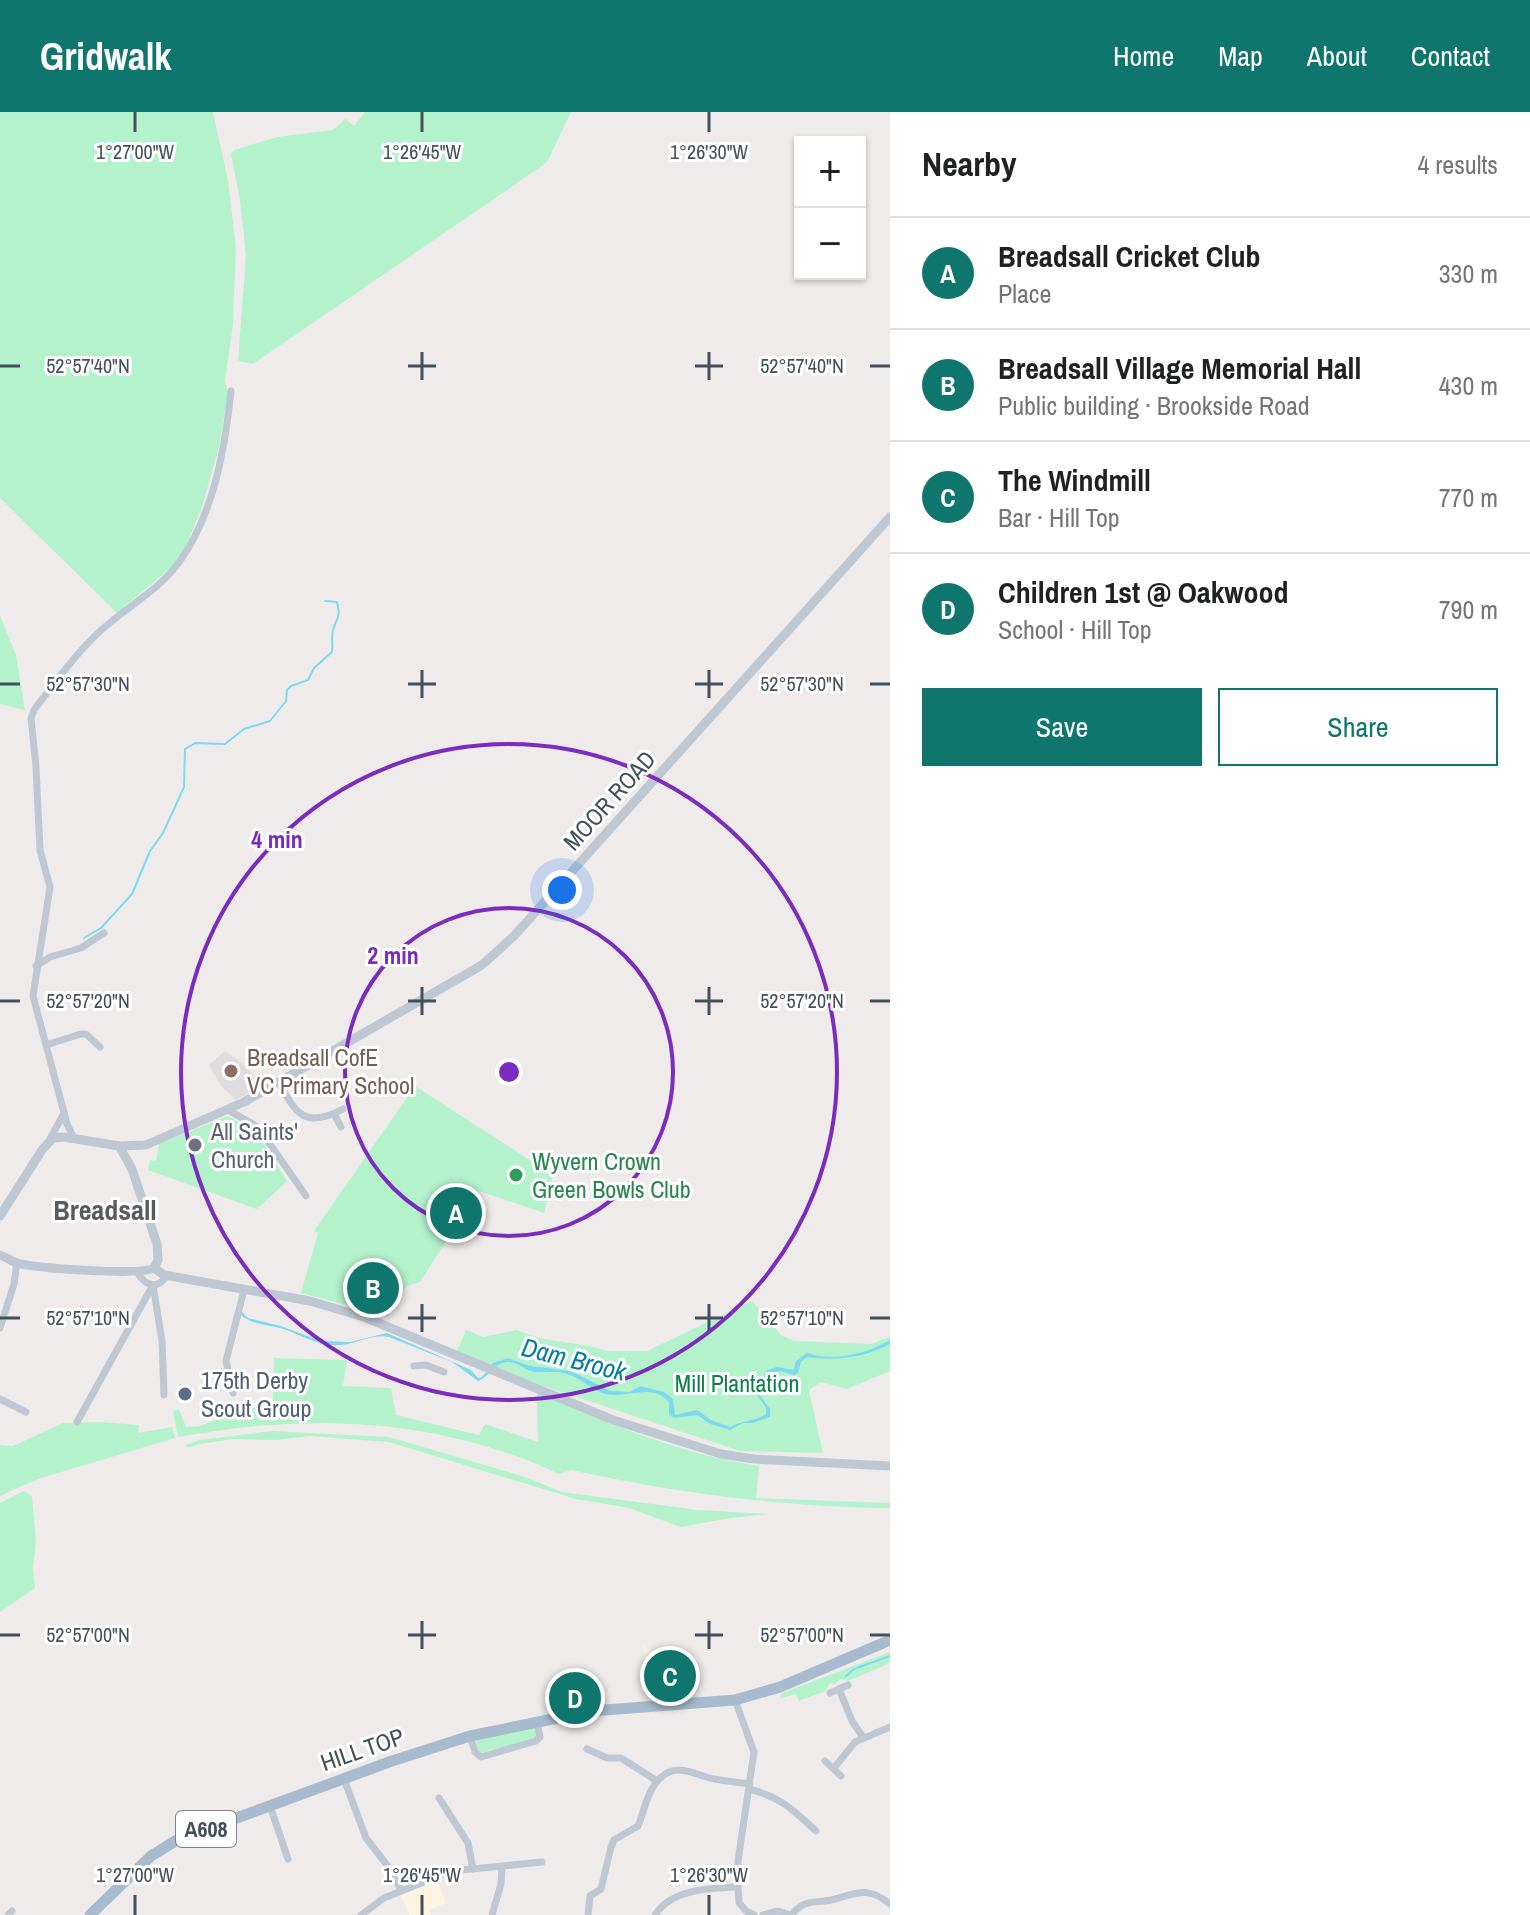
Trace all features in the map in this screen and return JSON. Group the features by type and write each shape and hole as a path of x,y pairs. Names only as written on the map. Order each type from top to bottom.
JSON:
{"main road":[{"name":"HILL TOP","path":"95,1913 131,1874 163,1847 344,1779 470,1736 537,1721 592,1711 735,1700 780,1687 890,1640"}],"street":[{"path":"74,1138 64,1113 33,996 50,887 40,850 31,718 67,668 98,633 158,586 186,551 215,479 225,441 231,391"},
{"name":"MOOR ROAD","path":"49,1141 58,1136 119,1146 146,1145 228,1110 419,1003 498,952 890,517"},
{"path":"36,966 57,955 81,948 104,933"},
{"path":"39,945 57,955"},
{"path":"46,1045 86,1034 100,1047"},
{"path":"279,1082 293,1108 300,1114 315,1119 343,1109"},
{"path":"228,1110 258,1127 306,1196"},
{"path":"0,1216 64,1113"},
{"path":"334,1114 341,1127"},
{"path":"132,1169 138,1153 146,1145"},
{"path":"119,1146 132,1169 157,1244 158,1260 154,1268"},
{"path":"0,1255 17,1262 137,1272 154,1268 167,1276 334,1307 390,1326 433,1355 485,1368 613,1420 721,1454 770,1460 890,1466"},
{"path":"0,1328 14,1284 17,1262"},
{"path":"137,1272 145,1283 153,1285 160,1284 167,1276"},
{"path":"153,1285 162,1341 164,1395"},
{"path":"77,1422 153,1285"},
{"path":"233,1393 226,1361 244,1290"},
{"path":"414,1366 433,1355"},
{"path":"433,1355 444,1372"},
{"path":"0,1399 26,1412"},
{"path":"6,1413 10,1404"},
{"path":"848,1685 835,1691 863,1737"},
{"path":"735,1700 739,1718 754,1748 738,1861 739,1903 754,1915"},
{"path":"470,1736 475,1752 481,1757 536,1741 540,1737 537,1721"},
{"path":"834,1768 848,1748 863,1737 890,1727"},
{"path":"587,1749 607,1758 621,1758 657,1781"},
{"path":"825,1761 841,1776"},
{"path":"588,1915 588,1894 601,1889 614,1840 638,1826 648,1796 657,1781 670,1772 684,1769 695,1771 772,1794 816,1831"},
{"path":"344,1779 366,1838 401,1890"},
{"path":"439,1798 468,1843 473,1869"},
{"path":"270,1806 288,1859"},
{"path":"361,1915 377,1902 401,1890 451,1871 542,1862"},
{"path":"492,1915 501,1884 502,1867"},
{"path":"655,1915 662,1907 696,1890 738,1887"},
{"path":"763,1915 778,1911 791,1915 806,1902 861,1891 880,1896 890,1904"}],"shaded area":[{"name":"Breadsall CofE VC Primary School","path":"225,1051 263,1085 236,1100 221,1086 209,1065"},
{"path":"644,1646 685,1673 683,1698 653,1700 652,1683 645,1677"},
{"path":"437,1881 446,1903 429,1910 431,1915 409,1915 401,1895"}],"green space":[{"path":"0,112 213,112 228,181 236,248 233,324 225,381 228,392 219,447 201,510 180,560 117,613 0,498"},
{"path":"365,112 571,112 548,160 542,166 253,364 238,361 246,255 231,154 234,150 277,137 333,130 345,119 354,126"},
{"path":"0,615 16,655 25,710 0,704"},
{"path":"415,1086 553,1175 544,1213 479,1191 420,1282 406,1286 388,1316 301,1293 318,1233 314,1231"},
{"path":"228,1116 257,1137 287,1181 257,1209 148,1170 150,1160 156,1161 159,1144"},
{"name":"Mill Plantation","path":"752,1301 781,1335 794,1341 871,1344 890,1337 890,1371 847,1389 821,1382 809,1390 823,1453 740,1451 540,1385 457,1351 466,1330 483,1337 517,1330 538,1338 608,1351 647,1351"},
{"path":"274,1358 347,1360 343,1386 391,1388 396,1415 479,1435 485,1424 538,1442 537,1393 673,1446 759,1466 756,1498 890,1503 890,1508 769,1502 650,1486 571,1470 559,1474 513,1455 466,1441 372,1425 275,1425 178,1437 173,1411 179,1409 186,1427 200,1426 242,1410 273,1404"},
{"path":"63,1423 139,1425 138,1433 172,1427 175,1438 38,1479 0,1496 0,1445 13,1446"},
{"path":"272,1431 389,1437 525,1477 562,1492 698,1510 770,1514 681,1527 629,1508 576,1499 389,1442 309,1436 276,1440 234,1439 188,1448 185,1445 200,1440"},
{"path":"24,1491 32,1496 36,1541 35,1588 0,1612 0,1503"},
{"path":"890,1652 890,1663 848,1681 840,1679 835,1684 830,1683 825,1691 799,1701 796,1694 781,1698 780,1694"},
{"path":"535,1727 537,1738 482,1753 477,1748 476,1740"}],"water":[{"path":"241,1311 248,1318 321,1341 350,1342 387,1333 471,1370 478,1378 493,1363 508,1358 530,1366 571,1371 610,1391 630,1392 640,1386 664,1392 673,1399 675,1415 697,1410 711,1420 730,1427 766,1414 766,1408 755,1392 767,1370 777,1367 794,1370 796,1361 807,1353 839,1357 861,1353 890,1340 890,1344 850,1357 829,1359 807,1357 794,1375 780,1371 770,1373 759,1394 770,1409 770,1417 743,1423 730,1430 710,1424 697,1415 674,1418 669,1415 669,1402 655,1393 605,1394 567,1374 534,1372 508,1362 499,1364 478,1381 452,1362 389,1337 377,1336 340,1345 324,1344 254,1322 244,1318"}],"waterway":[{"path":"84,938 101,928 132,894 150,851 163,833 184,787 185,749 195,743 225,744 244,729 270,721 286,701 287,690 308,680 314,668 332,652 332,632 338,608 337,602 325,601"},
{"path":"846,1676 854,1669 890,1656"}],"place":[{"name":"Breadsall CofE VC Primary School","path":"231,1071"},
{"name":"All Saints' Church","path":"195,1145"},
{"name":"Wyvern Crown Green Bowls Club","path":"516,1175"},
{"name":"Breadsall Cricket Club","path":"456,1213"},
{"name":"Breadsall Village Memorial Hall","path":"373,1288"},
{"name":"175th Derby Scout Group","path":"185,1394"},
{"name":"The Windmill","path":"670,1676"},
{"name":"Children 1st @ Oakwood","path":"575,1698"}],"district":[{"name":"Breadsall","path":"105,1210"}],"water label":[{"name":"Dam Brook","path":"574,1359"}]}
